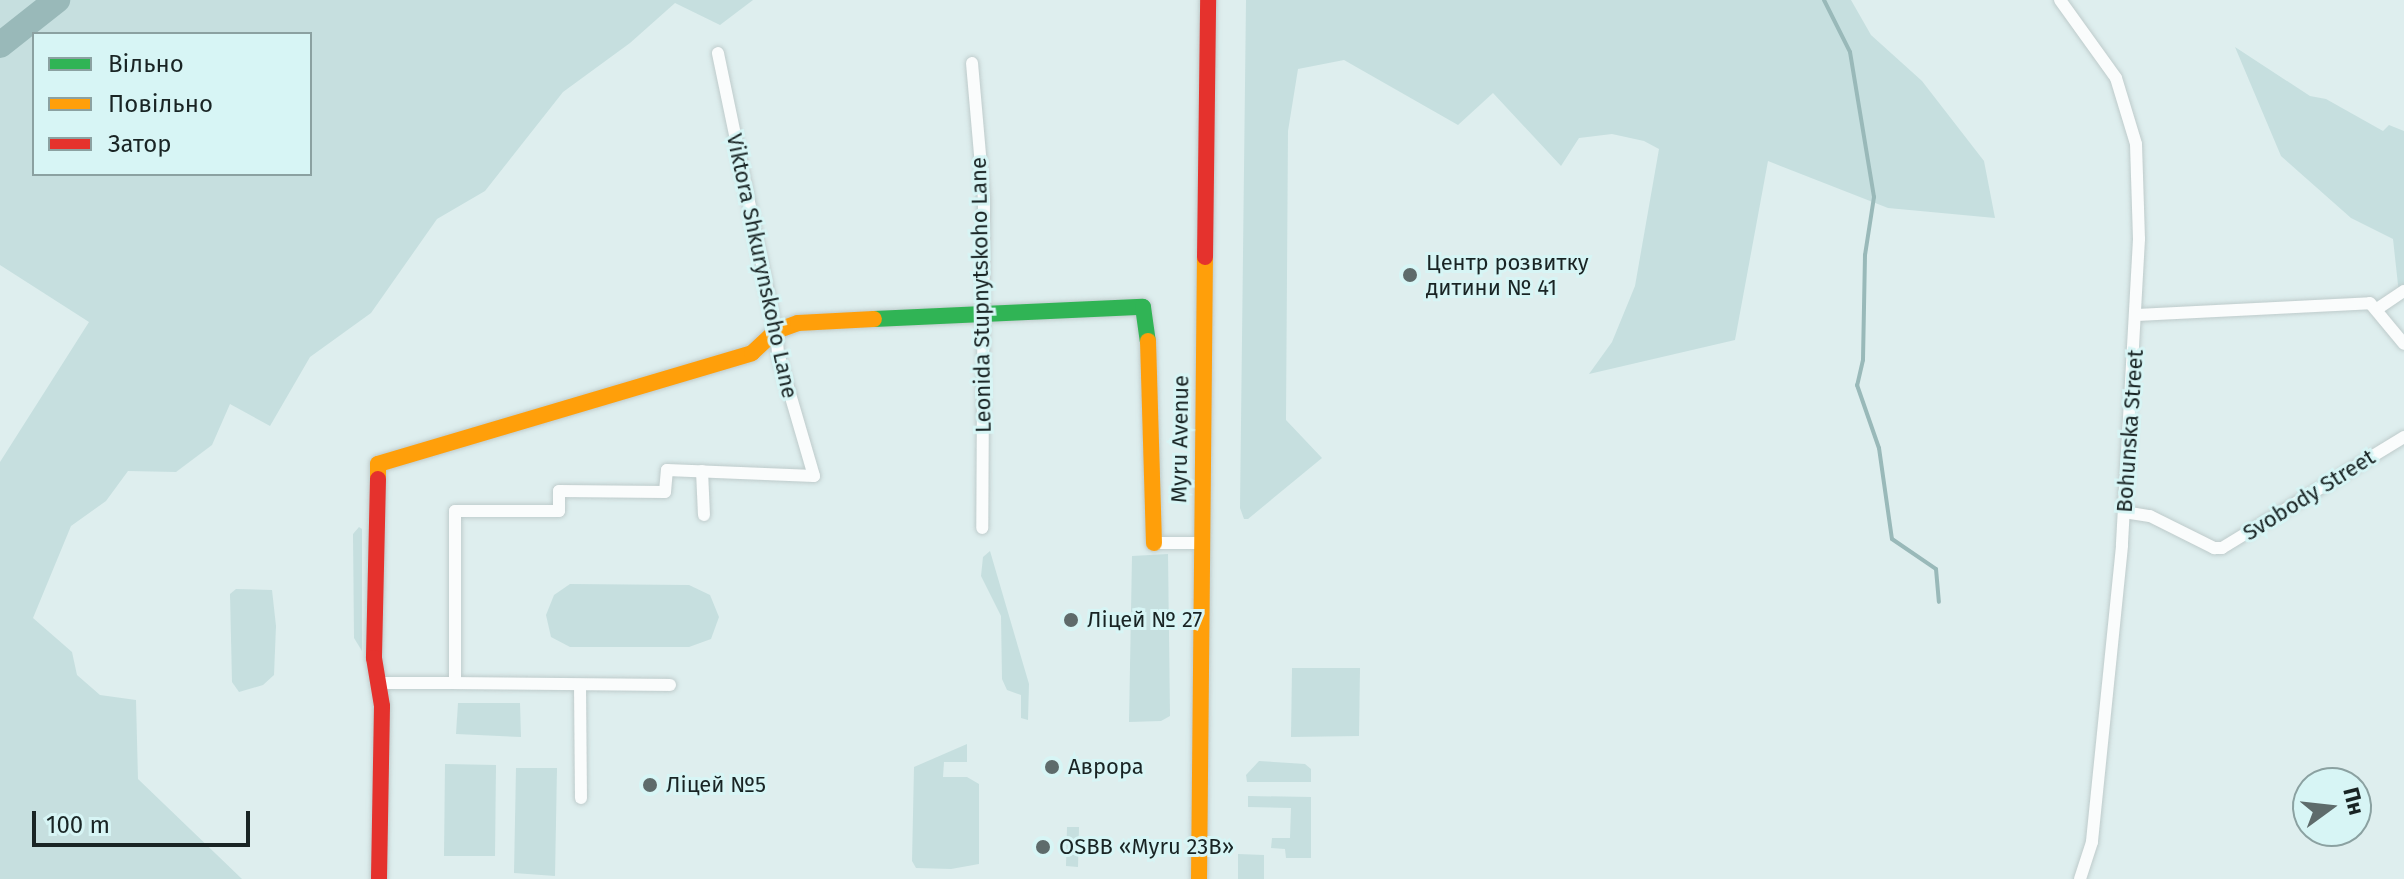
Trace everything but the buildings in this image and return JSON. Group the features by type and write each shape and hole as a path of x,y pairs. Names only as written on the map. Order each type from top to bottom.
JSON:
{"street":[{"name":"Myru Avenue","path":"1199,879 1208,0"},
{"name":"Bohunska Street","path":"2060,0 2116,78 2136,144 2139,239 2124,512 2092,842 2080,879"},
{"name":"Viktora Shkurynskoho Lane","path":"702,471 814,476 791,408 718,53"},
{"name":"Leonida Stupnytskoho Lane","path":"972,63 984,199 982,528"},
{"path":"2377,309 2404,291"},
{"path":"2137,315 2370,303 2404,344"},
{"path":"379,879 379,683 374,658 378,464 752,353 776,331 798,323 1143,307 1148,326 1154,543 1201,543"},
{"name":"Svobody Street","path":"2124,512 2150,516 2214,548 2222,548 2404,437"},
{"path":"455,683 455,511 559,511 559,491 665,492 667,470 702,471 704,515"},
{"path":"379,683 670,685"},
{"path":"580,685 581,798"}],"shaded area":[{"path":"0,0 753,0 720,25 675,3 630,43 563,92 485,191 437,219 371,313 310,357 270,426 230,404 212,445 176,472 128,471 106,501 71,526 33,618 72,652 77,675 100,695 136,700 138,779 242,879 0,879 0,462 89,322 0,265"},
{"path":"1246,0 1851,0 1871,35 1922,81 1984,161 1995,218 1888,208 1768,161 1735,340 1589,374 1612,342 1635,286 1659,149 1644,141 1612,134 1579,138 1561,166 1493,93 1458,125 1344,60 1298,69 1288,131 1286,420 1322,458 1248,519 1244,519 1240,508"},
{"path":"2235,47 2310,96 2326,99 2383,131 2389,125 2404,131 2404,291 2399,294 2393,239 2351,218 2281,156"},
{"path":"359,527 362,529 362,651 354,638 353,534"},
{"path":"990,551 1029,684 1028,720 1021,718 1021,695 1007,690 1002,679 1001,616 981,576 983,557"},
{"path":"1168,554 1170,716 1161,721 1129,722 1132,556"},
{"path":"570,584 689,585 710,595 719,617 711,639 689,647 570,647 551,637 546,615 554,595"},
{"path":"236,589 272,590 276,626 274,675 263,685 239,692 232,682 230,594"},
{"path":"1292,668 1360,668 1359,736 1291,737"},
{"path":"458,703 520,703 521,737 456,734"},
{"path":"967,744 967,762 944,762 943,777 967,777 979,784 979,864 951,869 916,868 912,861 914,767"},
{"path":"1259,761 1305,764 1311,769 1311,782 1247,782 1246,775"},
{"path":"445,764 496,765 495,856 444,856"},
{"path":"516,768 557,768 555,876 514,873"},
{"path":"1248,796 1311,797 1311,858 1286,858 1285,849 1271,848 1272,838 1290,838 1291,808 1248,807"},
{"path":"1067,827 1079,827 1078,867 1066,866"},
{"path":"1238,854 1264,855 1264,879 1238,879"}],"waterway":[{"path":"0,45 57,0"},
{"path":"1824,0 1850,52 1874,197 1865,255 1863,360 1857,385 1879,448 1892,539 1936,569 1939,602"}],"traffic: fast":[{"path":"874,319 1143,307 1148,341"}],"traffic: slow":[{"path":"1199,879 1205,257"},
{"path":"378,479 378,464 752,353 776,331 798,323 874,319"},
{"path":"1148,341 1154,543"}],"traffic: jam":[{"path":"1205,257 1208,0"},
{"path":"378,479 374,658 382,706 379,879"}],"place":[{"name":"Центр розвитку дитини № 41","path":"1410,275"},
{"name":"Ліцей № 27","path":"1071,620"},
{"name":"Аврора","path":"1052,767"},
{"name":"Ліцей №5","path":"650,785"},
{"name":"OSBB «Myru 23B»","path":"1043,847"}]}
